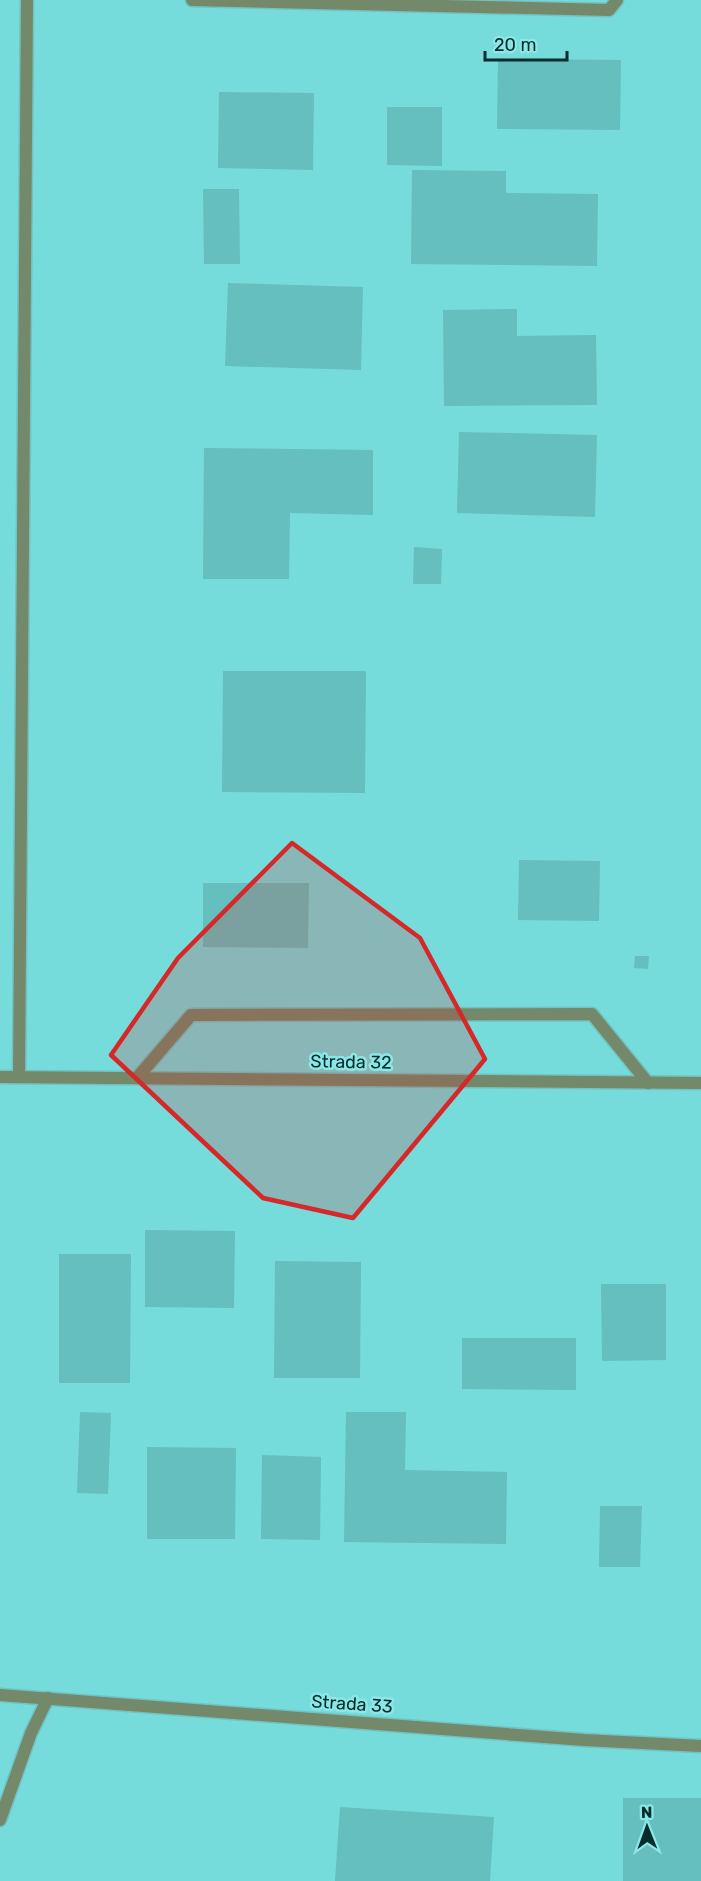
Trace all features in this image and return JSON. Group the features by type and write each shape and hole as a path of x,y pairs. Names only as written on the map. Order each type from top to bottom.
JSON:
{"street":[{"path":"19,1077 27,0"},
{"path":"192,0 609,10 617,0"},
{"path":"137,1078 191,1015 591,1014 648,1083"},
{"name":"Strada 32","path":"0,1077 701,1083"},
{"name":"Strada 33","path":"0,1695 584,1740 701,1746"},
{"path":"0,1820 31,1733 48,1698"}],"highlighted area":[{"path":"292,843 420,938 485,1059 353,1218 263,1198 111,1055 178,958"}],"shaded area":[{"path":"0,0 701,0 701,1881 0,1881"}],"building":[{"path":"498,59 621,60 620,130 497,129"},
{"path":"219,92 314,93 313,170 218,168"},
{"path":"387,107 442,107 442,166 387,165"},
{"path":"412,170 506,171 506,193 598,194 597,266 411,264"},
{"path":"203,189 239,189 240,264 204,264"},
{"path":"228,283 363,287 361,370 225,366"},
{"path":"517,309 517,336 596,335 597,405 444,406 443,310"},
{"path":"459,432 597,435 595,517 457,513"},
{"path":"204,448 373,450 373,515 290,513 289,579 203,579"},
{"path":"414,547 442,549 441,584 413,584"},
{"path":"223,671 366,671 365,793 222,792"},
{"path":"519,860 600,861 599,921 518,920"},
{"path":"203,883 309,883 308,948 203,947"},
{"path":"635,956 649,956 648,969 634,968"},
{"path":"145,1230 235,1231 234,1308 145,1307"},
{"path":"59,1254 131,1254 130,1383 59,1383"},
{"path":"275,1261 361,1262 360,1378 274,1378"},
{"path":"601,1284 666,1284 666,1360 602,1361"},
{"path":"462,1338 576,1338 576,1390 462,1389"},
{"path":"80,1412 111,1413 108,1494 77,1493"},
{"path":"346,1412 406,1412 405,1470 507,1472 506,1544 344,1542"},
{"path":"147,1447 236,1448 235,1539 147,1539"},
{"path":"262,1455 321,1457 320,1540 261,1539"},
{"path":"600,1506 642,1506 640,1567 599,1567"},
{"path":"623,1798 701,1798 701,1881 623,1881"},
{"path":"340,1807 494,1817 490,1881 335,1881"}]}
